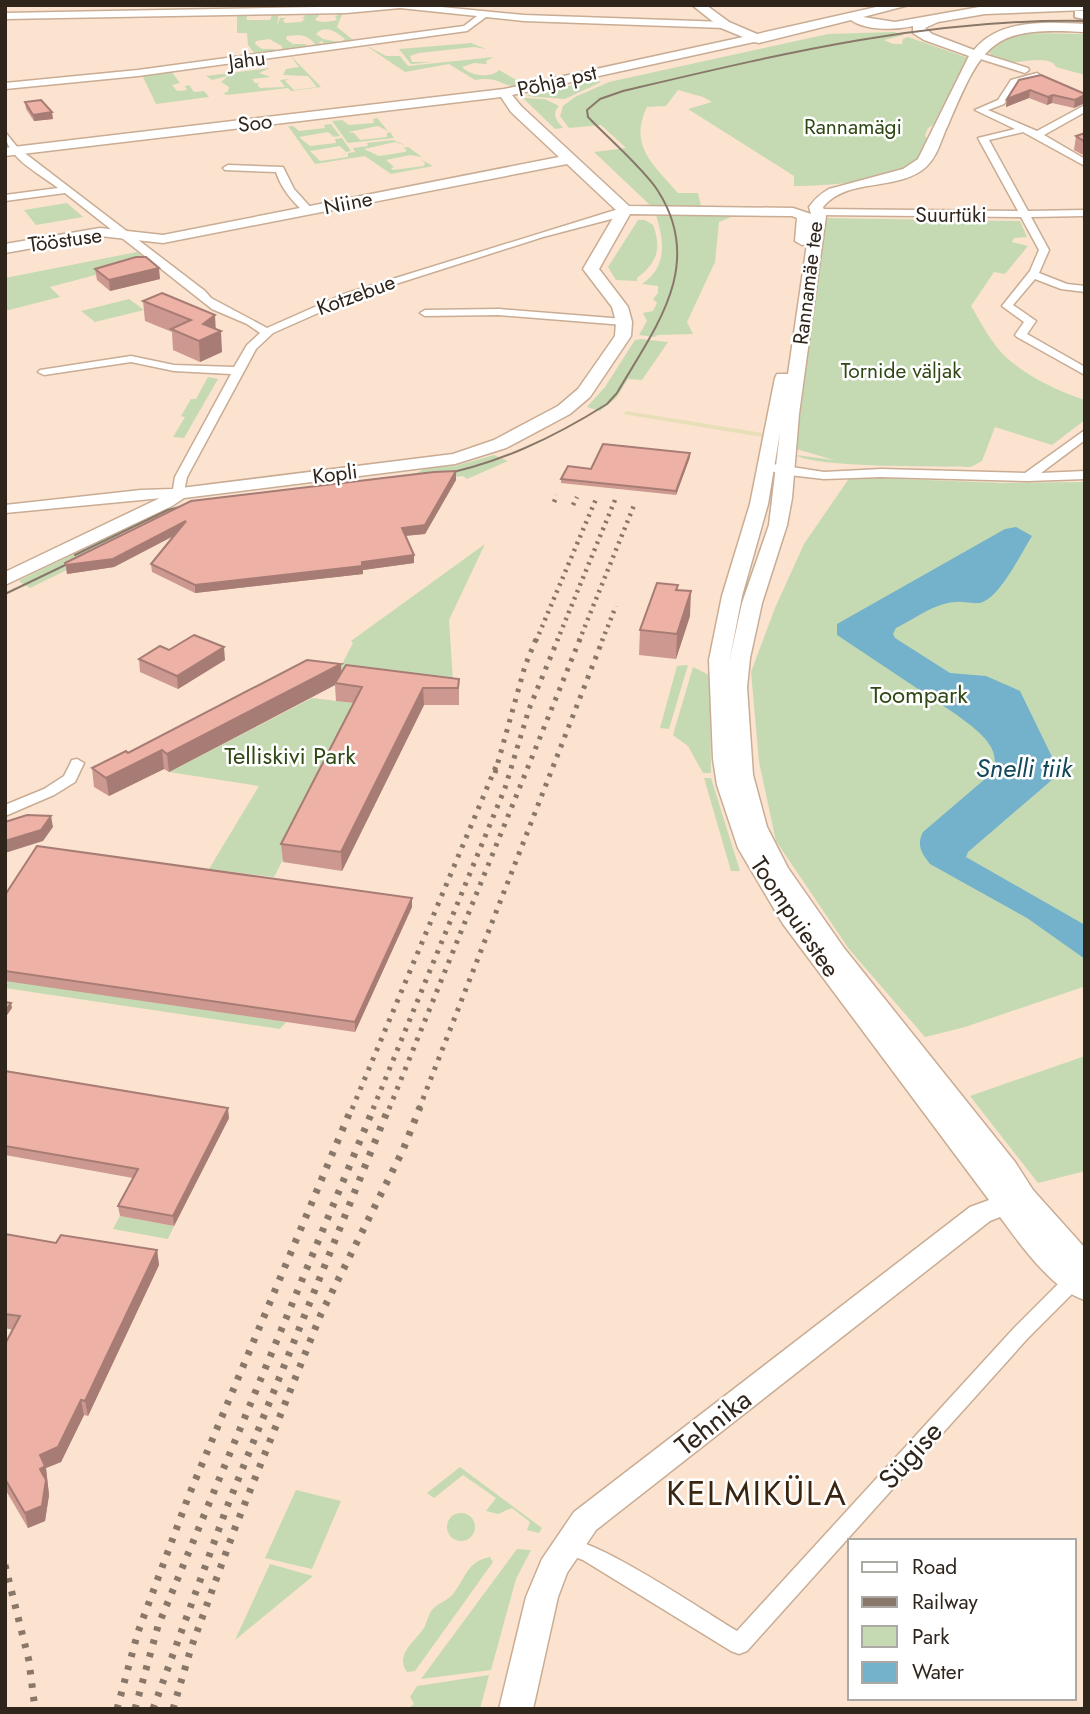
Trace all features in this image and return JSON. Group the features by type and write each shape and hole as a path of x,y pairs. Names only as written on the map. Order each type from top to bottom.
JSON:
{"main road":[{"path":"698,5 727,26 753,38 851,20 895,26 985,10 1065,6 1083,12"},
{"name":"Põhja pst","path":"625,210 516,109 504,93 903,5"},
{"path":"962,15 1083,12"},
{"path":"942,18 918,27 917,30 922,35 978,55"},
{"path":"727,26 763,32 805,26"},
{"name":"Rannamäe tee","path":"780,467 803,339 818,212 816,206 825,196 900,176 919,167 928,158 941,122 978,55 983,47 994,39 1043,27 1085,28"},
{"name":"Soo","path":"10,151 504,93"},
{"name":"Niine","path":"126,236 163,239 569,159"},
{"path":"624,322 620,307 591,269 594,259 620,222 625,210"},
{"name":"Rannamäe tee","path":"625,210 793,212 805,216 796,341 789,356 775,409 780,467"},
{"name":"Tööstuse","path":"5,249 100,232 126,236"},
{"name":"Kopli","path":"5,579 153,509 179,493 455,459 478,453 564,410 576,401 623,336 624,322"},
{"name":"Toompuiestee","path":"780,467 778,525 744,636 737,687 742,775 756,827 777,867 836,953 985,1141 1014,1201 1051,1261 1082,1277"},
{"name":"Tehnika","path":"516,1709 542,1597 553,1568 566,1545 585,1521 980,1214 1014,1201"}],"street":[{"path":"5,16 346,10 397,6 483,15 727,26"},
{"name":"Jahu","path":"5,86 138,74 467,28 483,15"},
{"path":"978,55 1036,74 1014,82 1002,102 980,110 1037,135 1085,163"},
{"path":"1037,135 1085,108"},
{"path":"1022,130 983,138 1044,250 1033,274 1007,306 1030,321 1021,335 1085,372"},
{"path":"5,135 10,151 66,190 201,293 208,304 259,326 266,332"},
{"path":"228,168 280,169 280,175 290,194 308,210"},
{"path":"5,198 66,190"},
{"name":"Kotzebue","path":"179,493 181,477 238,371 251,347 266,332 348,296 625,210"},
{"name":"Suurtüki","path":"818,212 1027,215 1085,213"},
{"path":"1033,274 1065,287 1085,289"},
{"path":"425,313 488,311 624,322"},
{"path":"44,372 131,359 174,368 238,371"},
{"path":"1028,477 1085,435"},
{"path":"780,467 865,475 1085,475"},
{"path":"5,509 141,494 179,493"},
{"path":"5,811 49,792 70,779 77,763"},
{"name":"Sügise","path":"566,1545 591,1554 616,1568 739,1644 1021,1333 1082,1277"}],"green space":[{"path":"237,12 246,13 247,20 270,20 273,13 279,13 277,25 280,18 286,18 283,20 285,23 301,22 305,19 302,18 305,16 303,13 319,15 315,20 323,22 337,20 335,13 343,12 337,27 353,40 342,41 345,39 338,34 323,30 316,34 323,39 339,42 324,44 322,41 318,42 323,44 311,45 315,44 307,37 287,36 286,39 293,44 307,46 282,50 282,46 269,39 256,41 255,44 262,49 277,51 255,54 248,45 247,33 237,33"},
{"name":"Rannamägi","path":"894,32 904,35 884,40 902,44 903,39 908,37 968,58 933,125 928,128 925,136 928,140 921,156 914,164 890,175 839,184 794,186 794,176 688,109 712,102 678,90 666,106 647,107 640,133 642,144 653,164 678,193 698,193 701,206 651,206 594,152 626,148 601,125 569,128 560,116 563,106 575,97 609,82 828,34"},
{"path":"1025,33 1085,34 1085,75 1045,61 1002,61 994,58 988,51 1003,40"},
{"path":"471,43 486,49 474,47 419,53 410,56 412,62 432,62 411,64 399,49"},
{"path":"365,45 386,56 400,56 408,66 494,57 486,61 487,64 474,63 462,67 471,73 482,75 499,70 525,85 511,86 491,79 475,80 449,64 405,72"},
{"path":"290,55 321,87 291,91 288,88 227,95 223,93 228,92 229,87 221,82 228,76 212,80 206,76 270,68 259,73 271,77 252,79 255,83 260,83 257,84 260,88 285,87 280,80 289,79 285,81 294,90 317,87 308,76 283,75 286,69 299,67"},
{"path":"171,71 180,83 172,85 177,91 187,90 185,86 189,85 194,92 204,91 209,97 156,104 142,75"},
{"path":"595,80 601,82 565,99 525,96"},
{"path":"523,98 545,99 559,106 555,115 563,128 555,129"},
{"path":"377,118 388,131 378,126 348,132 354,133 360,140 387,137 390,132 394,138 348,143 332,121 342,120 349,125 374,123 373,119"},
{"path":"331,124 340,136 334,137 328,132 299,137 310,146 336,143 335,139 342,138 351,151 346,152 340,146 310,151 320,161 348,157 348,153 355,152 353,148 368,146 367,143 393,140 405,145 395,142 364,149 379,156 405,152 407,150 403,148 408,147 422,157 410,155 386,160 394,167 391,168 393,170 424,166 422,160 433,166 391,174 365,156 315,164 288,126 299,131 325,128 324,125"},
{"path":"67,203 83,217 36,225 24,210"},
{"path":"656,215 755,216 731,217 719,222 715,262 687,322 693,334 655,337 639,335 647,321 643,313 653,311 657,303 653,299 658,293 658,286 642,284 656,269 662,252"},
{"name":"Tornide väljak","path":"824,218 1020,221 1027,237 1014,238 1012,242 1028,246 1005,274 994,272 971,306 992,341 1008,359 1045,383 1085,400 1085,420 1052,445 995,427 982,461 971,467 851,464 807,459 796,455 834,460 796,449"},
{"path":"638,220 645,220 653,225 657,241 656,255 637,281 616,280 608,267"},
{"path":"137,252 148,261 50,287 60,297 5,311 5,278"},
{"path":"129,299 144,310 95,322 81,311"},
{"path":"635,340 668,342 642,380 628,379 616,398 600,411 587,407 605,387"},
{"path":"208,377 218,379 184,438 173,437 185,417 181,416 191,399 196,399"},
{"path":"494,455 508,461 467,479 463,476 434,479 192,509 186,503 416,473 427,468 455,466"},
{"name":"Toompark","path":"850,477 1003,483 1085,482 1085,989 1083,987 965,1027 925,1037 849,949 776,841 759,762 751,672 775,608 804,544"},
{"path":"117,533 130,539 30,588 20,582 20,580"},
{"path":"485,544 449,620 454,696 441,683 339,670 353,643 351,641"},
{"path":"688,665 669,729 660,728 677,666"},
{"path":"693,667 710,678 711,773 703,773 688,746 673,735"},
{"name":"Telliskivi Park","path":"312,698 363,704 274,877 209,869 259,786 169,772"},
{"path":"704,778 711,778 740,871 731,871"},
{"path":"5,980 286,1022 280,1029 5,988"},
{"path":"1085,1056 1085,1171 1038,1183 970,1096"},
{"path":"120,1216 174,1226 168,1239 113,1229"},
{"path":"460,1467 542,1528 539,1533 527,1530 530,1522 512,1508 498,1514 486,1511 496,1498 463,1475 434,1498 427,1493"},
{"path":"296,1490 341,1501 312,1569 265,1558"},
{"path":"461,1513 471,1517 475,1527 471,1537 461,1541 451,1537 447,1527 451,1517"},
{"path":"517,1549 531,1550 516,1579 491,1670 421,1679"},
{"path":"490,1557 493,1562 415,1671 407,1672 403,1659 405,1653 425,1626 431,1611 453,1594 476,1562"},
{"path":"270,1564 313,1576 235,1640"},
{"path":"489,1675 480,1709 409,1708 414,1704 410,1697 417,1686"}],"sand":[{"path":"626,411 763,433 762,437 623,414"}],"water":[{"name":"Snelli tiik","path":"1016,527 1032,536 1004,582 990,598 980,603 956,602 940,605 896,628 893,634 895,638 950,673 986,676 1020,691 1056,765 1053,779 968,852 966,857 1085,925 1085,959 1027,918 930,864 920,845 923,832 992,773 995,764 991,747 957,715 837,635 837,624 1005,529"}],"building":[{"path":"1041,75 1085,95 1075,100 1053,95 1048,97 1030,90 1007,99 1019,80"},
{"path":"41,100 52,112 33,115 25,102"},
{"path":"1085,133 1085,142 1076,136"},
{"path":"136,257 146,257 159,268 109,280 95,269"},
{"path":"162,293 215,315 203,324 221,331 199,341 171,329 191,320 143,301"},
{"path":"603,444 690,453 676,491 561,479 568,466 591,469"},
{"path":"456,471 425,525 402,528 414,555 362,562 362,566 195,585 151,564 186,521 113,559 65,563 191,501"},
{"path":"657,583 678,585 676,590 691,591 677,634 640,630"},
{"path":"194,635 224,647 177,676 139,659 160,646 169,650"},
{"path":"307,660 341,664 167,754 162,750 106,778 92,768 126,751 128,753"},
{"path":"346,665 459,679 458,688 423,688 341,852 281,844 362,687 335,683"},
{"path":"27,815 51,816 41,830 5,841 5,822"},
{"path":"37,846 412,898 355,1022 5,971 5,895"},
{"path":"5,1071 228,1108 173,1216 118,1206 138,1169 5,1146"},
{"path":"5,1234 56,1243 61,1235 157,1250 85,1401 81,1400 58,1447 40,1455 45,1466 40,1469 46,1480 42,1506 25,1513 5,1479 5,1344 20,1316 5,1314"}],"tram line":[{"path":"435,476 503,457 566,428 607,404 617,393 659,321 676,271 677,245 672,219 652,183 588,117 587,110 600,99 623,91 738,64 852,41 968,26 1085,21"},
{"path":"75,555 168,510 203,501"},
{"path":"5,594 84,556"}],"railway":[{"path":"554,502 557,495"},
{"path":"573,505 577,497"},
{"path":"536,641 596,499"},
{"path":"557,641 615,500"},
{"path":"579,641 635,503"},
{"path":"602,641 616,606"},
{"path":"495,773 525,666 536,639"},
{"path":"373,1109 505,788 529,709 558,639"},
{"path":"389,1109 580,639"},
{"path":"419,1109 603,639"},
{"path":"352,1109 497,764"},
{"path":"117,1709 138,1632 189,1495 352,1107"},
{"path":"135,1709 158,1626 374,1107"},
{"path":"153,1709 227,1507 389,1107"},
{"path":"173,1709 191,1648 235,1528 321,1314 403,1150 420,1107"},
{"path":"5,1565 29,1661 35,1709"}],"district":[{"name":"KELMIKÜLA","path":"757,1493"}]}
